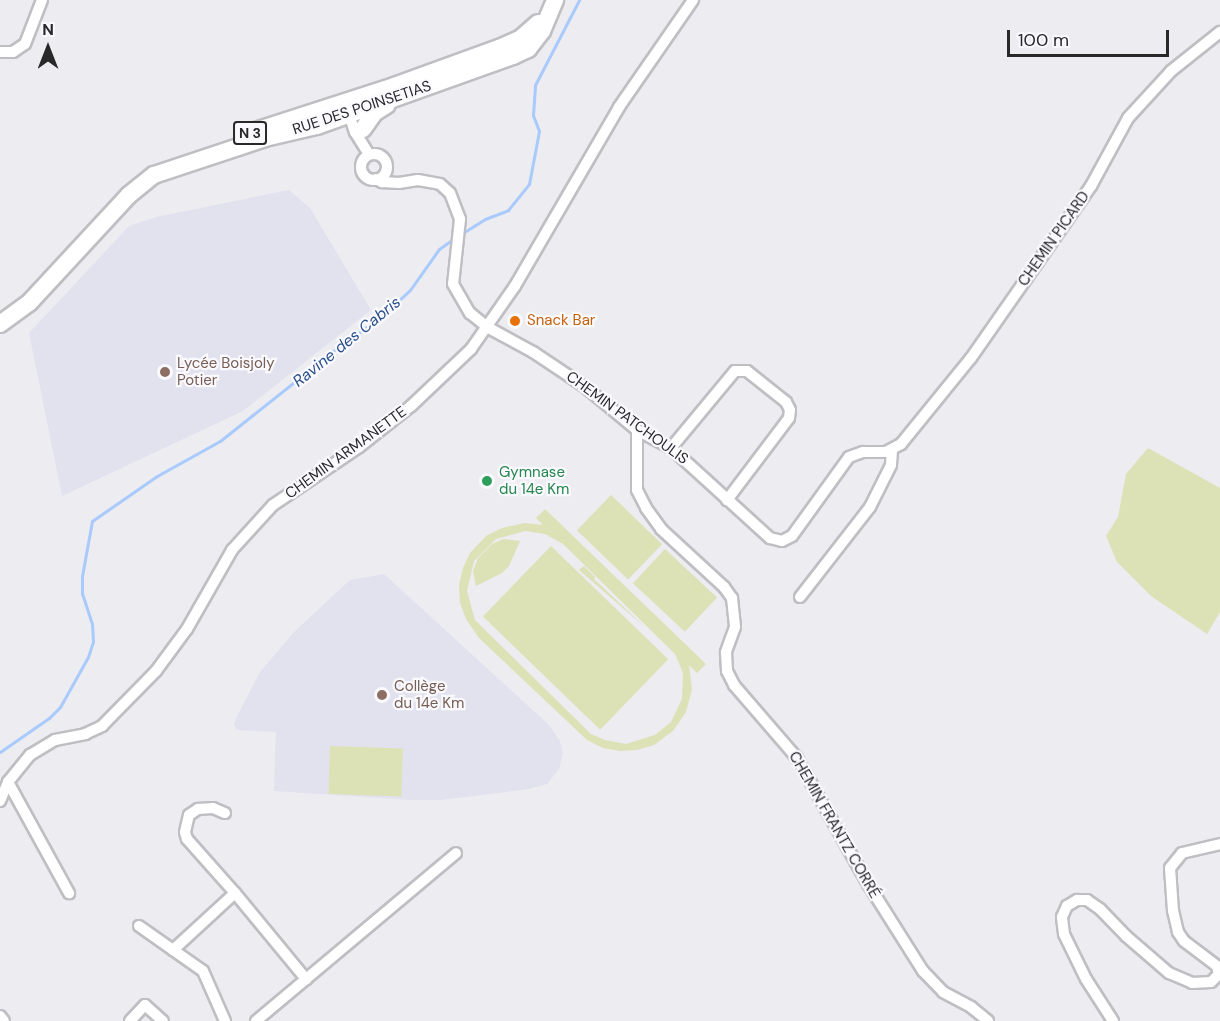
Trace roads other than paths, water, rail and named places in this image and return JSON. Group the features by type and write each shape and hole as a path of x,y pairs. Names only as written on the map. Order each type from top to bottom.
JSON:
{"main road":[{"name":"RUE DES POINSETIAS","path":"0,324 120,189 157,164 348,109 528,49 542,31 551,7"},
{"path":"317,126 359,131 374,113 400,90"},
{"name":"RUE DES POINSETIAS","path":"0,324 28,303 129,195 154,175 265,138 317,126 348,109"}],"street":[{"path":"0,52 13,52 26,44 42,0"},
{"name":"CHEMIN ARMANETTE","path":"0,801 8,782 30,754 42,746 93,731 111,719 156,671 175,646 232,550 273,505 359,447 411,405 471,349 515,286 619,107 693,0"},
{"name":"CHEMIN PICARD","path":"800,597 870,507 891,465 892,451 901,444 971,358 1091,186 1128,118 1171,71 1220,32"},
{"path":"348,109 368,153"},
{"path":"368,153 381,156 387,168 398,177 409,180"},
{"path":"368,153 362,164 363,172 369,178 391,183 409,180"},
{"path":"376,179 385,174 387,168"},
{"name":"CHEMIN PATCHOULIS","path":"409,180 440,184 454,201 460,219 453,284 462,303 488,327 566,374 637,430 671,448 770,538 782,541 792,536 849,458 863,452 892,451"},
{"path":"671,448 735,371 747,371 786,402 790,410 789,418 727,500"},
{"name":"CHEMIN FRANTZ CORRÉ","path":"637,430 637,490 646,508 661,529 724,587 732,598 735,627 726,652 727,671 734,685 797,758 873,893 923,971 944,992 971,1007 988,1021"},
{"path":"8,782 69,893"},
{"path":"225,813 213,808 198,809 189,815 185,832 187,839 306,979"},
{"path":"1113,1021 1082,972 1064,934 1062,917 1067,906 1077,900 1088,900 1169,973 1192,983 1211,982 1219,974 1217,966 1184,942 1178,932 1173,911 1170,868 1182,852 1220,844"},
{"path":"256,1021 456,853"},
{"path":"173,950 235,893"},
{"path":"139,926 202,971 225,1021"},
{"path":"130,1021 145,1005 164,1021"},
{"path":"0,1017 4,1021"}],"waterway":[{"name":"Ravine des Cabris","path":"461,234 485,219 508,210 529,184 539,131 533,115 535,85 579,0"},
{"name":"Ravine des Cabris","path":"0,752 49,718 60,707 88,657 93,642 92,624 82,594 82,576 92,521 157,476 220,441 332,352 382,316 410,290 439,249 455,238"}],"place":[{"name":"Snack Bar","path":"515,321"},
{"name":"Lycée Boisjoly Potier","path":"165,372"},
{"name":"Gymnase du 14e Km","path":"487,481"},
{"name":"Collège du 14e Km","path":"382,695"}]}
